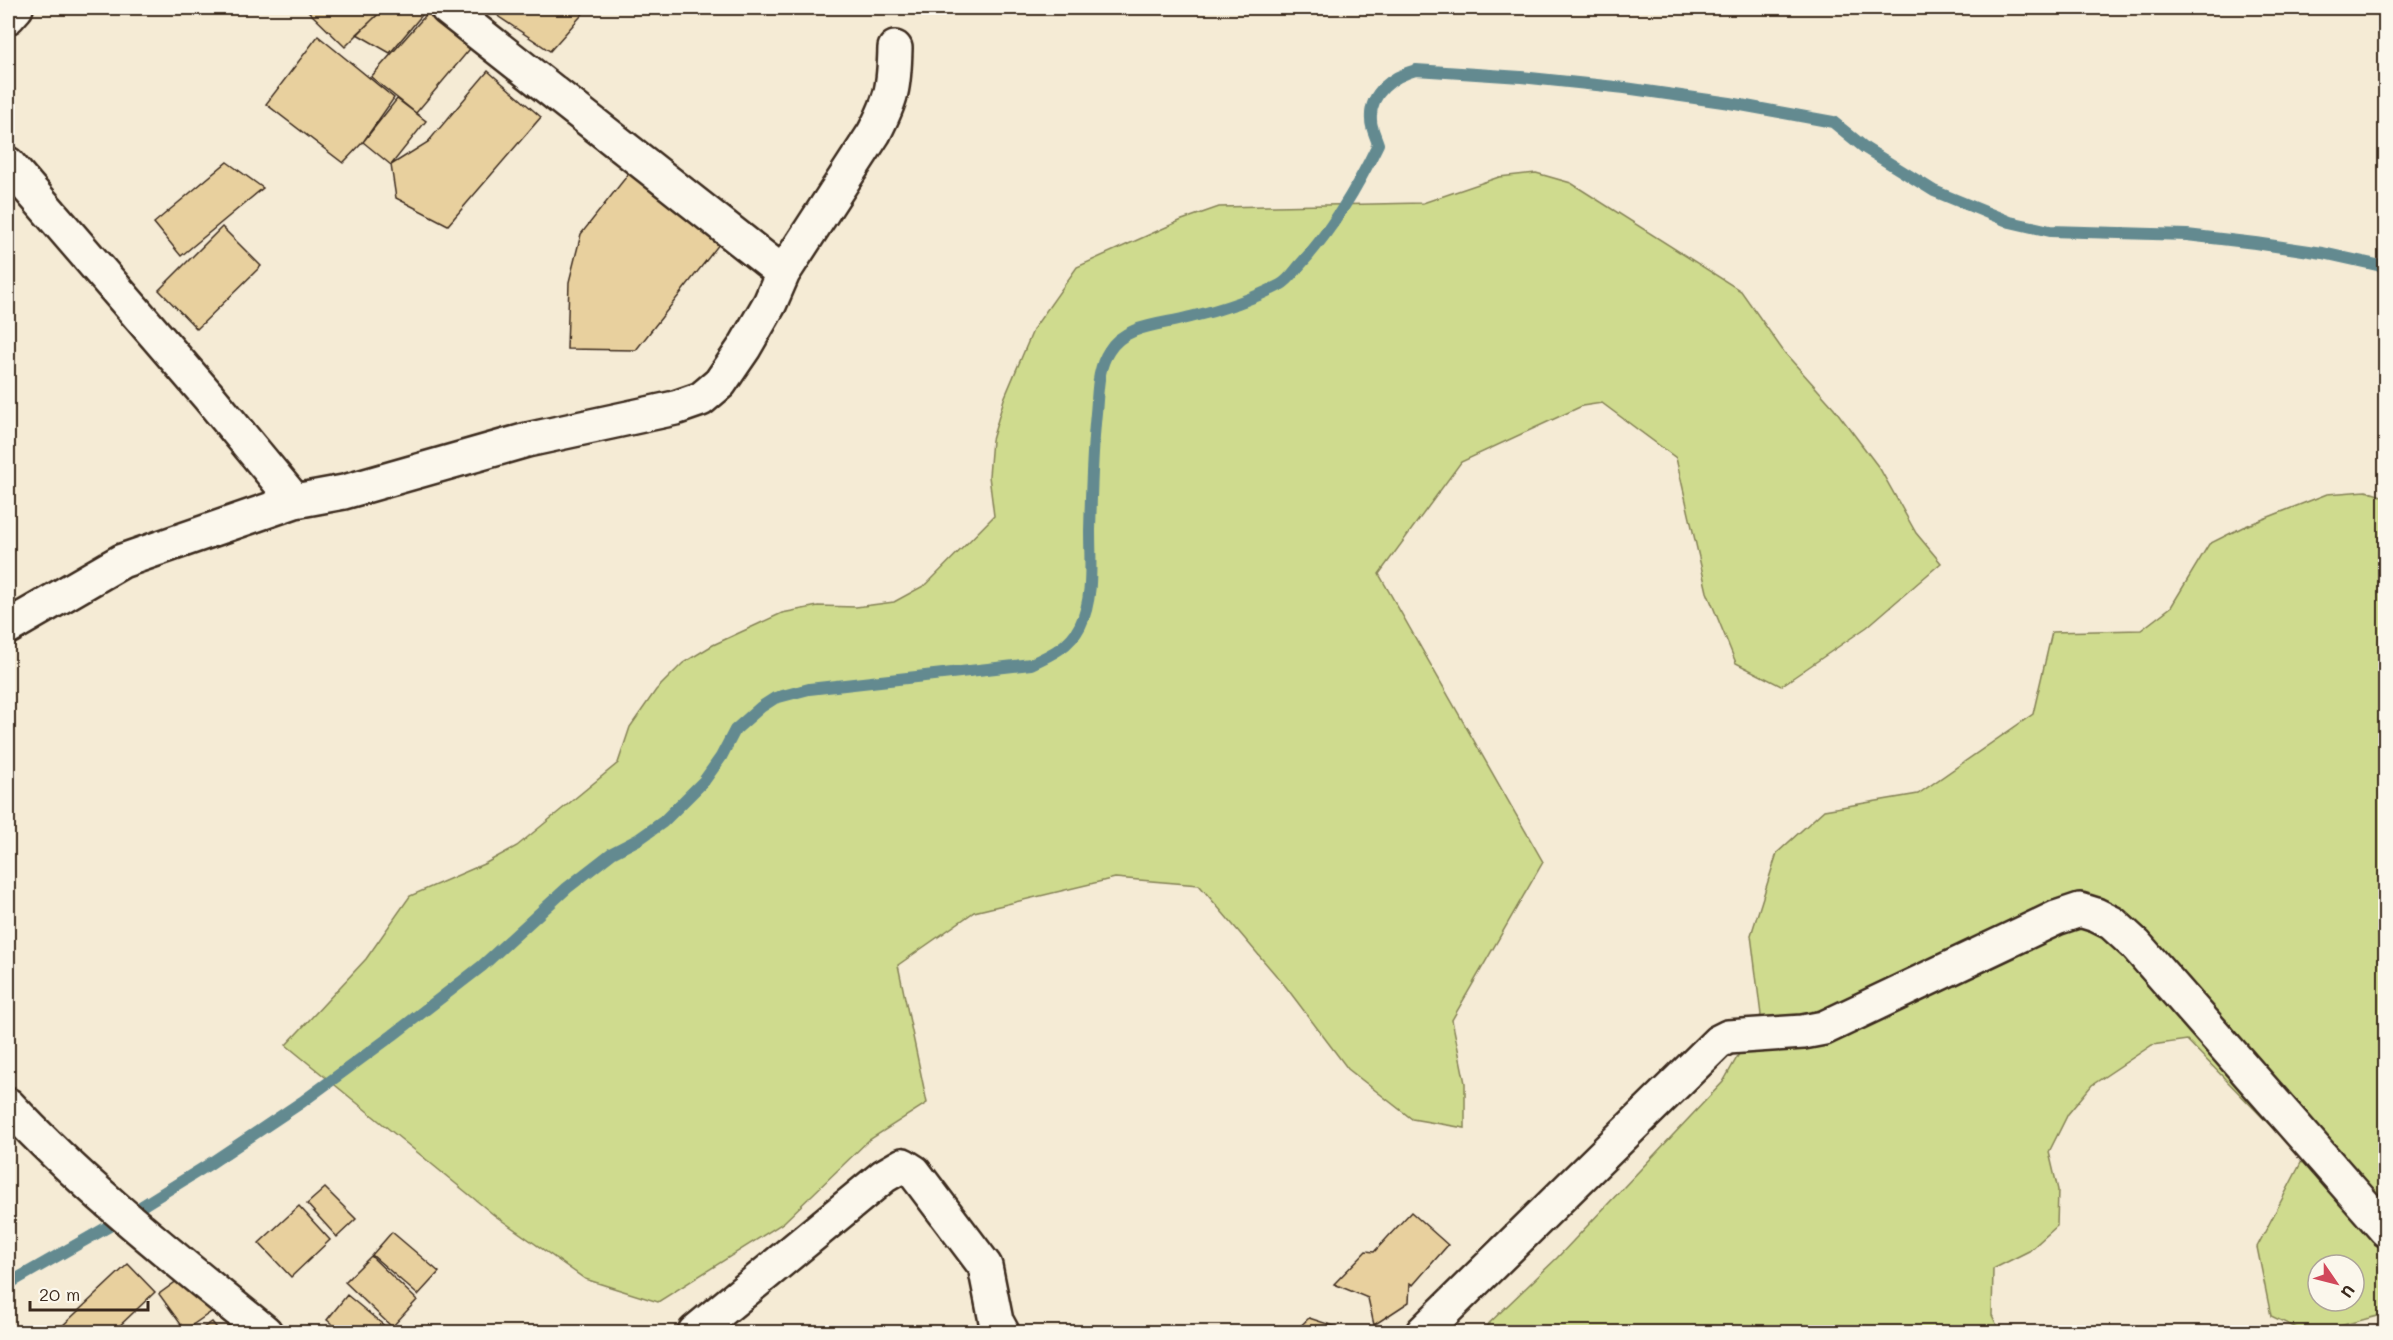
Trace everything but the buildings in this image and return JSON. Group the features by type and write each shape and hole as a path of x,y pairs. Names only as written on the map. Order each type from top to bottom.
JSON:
{"street":[{"path":"8,17 16,8"},
{"path":"447,8 783,273"},
{"path":"8,627 122,561 295,501 344,492 527,440 675,408 701,399 720,383 744,348 770,303 783,273 874,133 887,109 894,86 895,48"},
{"path":"8,164 295,501"},
{"path":"1422,1332 1718,1042 1728,1037 1803,1032 1824,1028 2056,918 2080,910 2112,923 2136,945 2385,1230"},
{"path":"8,1105 35,1135 94,1191 266,1332"},
{"path":"695,1332 884,1176 903,1165 914,1172 986,1266 996,1321 1002,1332"}],"green space":[{"path":"1536,173 1571,183 1741,291 1784,352 1834,408 1880,469 1916,533 1941,563 1867,627 1781,686 1736,663 1707,592 1676,458 1602,403 1582,406 1461,462 1379,574 1543,862 1452,1020 1465,1083 1465,1128 1412,1119 1348,1069 1286,987 1199,885 1115,878 974,912 898,965 927,1103 869,1140 783,1223 658,1302 585,1279 494,1215 286,1045 366,959 410,896 486,863 517,846 618,763 630,727 656,690 683,663 713,645 782,613 818,606 856,607 894,602 927,584 994,516 989,476 992,440 1004,399 1034,328 1077,267 1182,220 1219,207 1423,203 1499,177"},
{"path":"2366,491 2385,497 2385,1314 2317,1332 2305,1332 2271,1316 2257,1247 2303,1159 2187,1040 2152,1045 2092,1085 2068,1114 2049,1152 2058,1190 2057,1226 2029,1251 1993,1269 1992,1315 2000,1332 1480,1332 1557,1258 1723,1082 1761,1015 1751,935 1777,853 1824,810 1918,794 2033,714 2052,632 2141,630 2171,607 2209,544 2243,527 2327,494"}],"waterway":[{"path":"8,1284 113,1224 208,1165 302,1102 393,1035 482,966 567,888 612,853 639,839 663,822 704,781 721,757 735,730 775,698 809,689 1031,664 1053,653 1071,639 1080,626 1089,592 1091,502 1098,389 1102,365 1109,351 1116,342 1135,330 1236,304 1270,290 1288,279 1333,223 1353,192 1378,144 1371,120 1371,110 1378,94 1391,81 1407,73 1416,70 1521,77 1625,88 1730,103 1833,122 1865,148 1934,191 2010,222 2050,231 2187,235 2255,243 2323,253 2386,267"}]}
